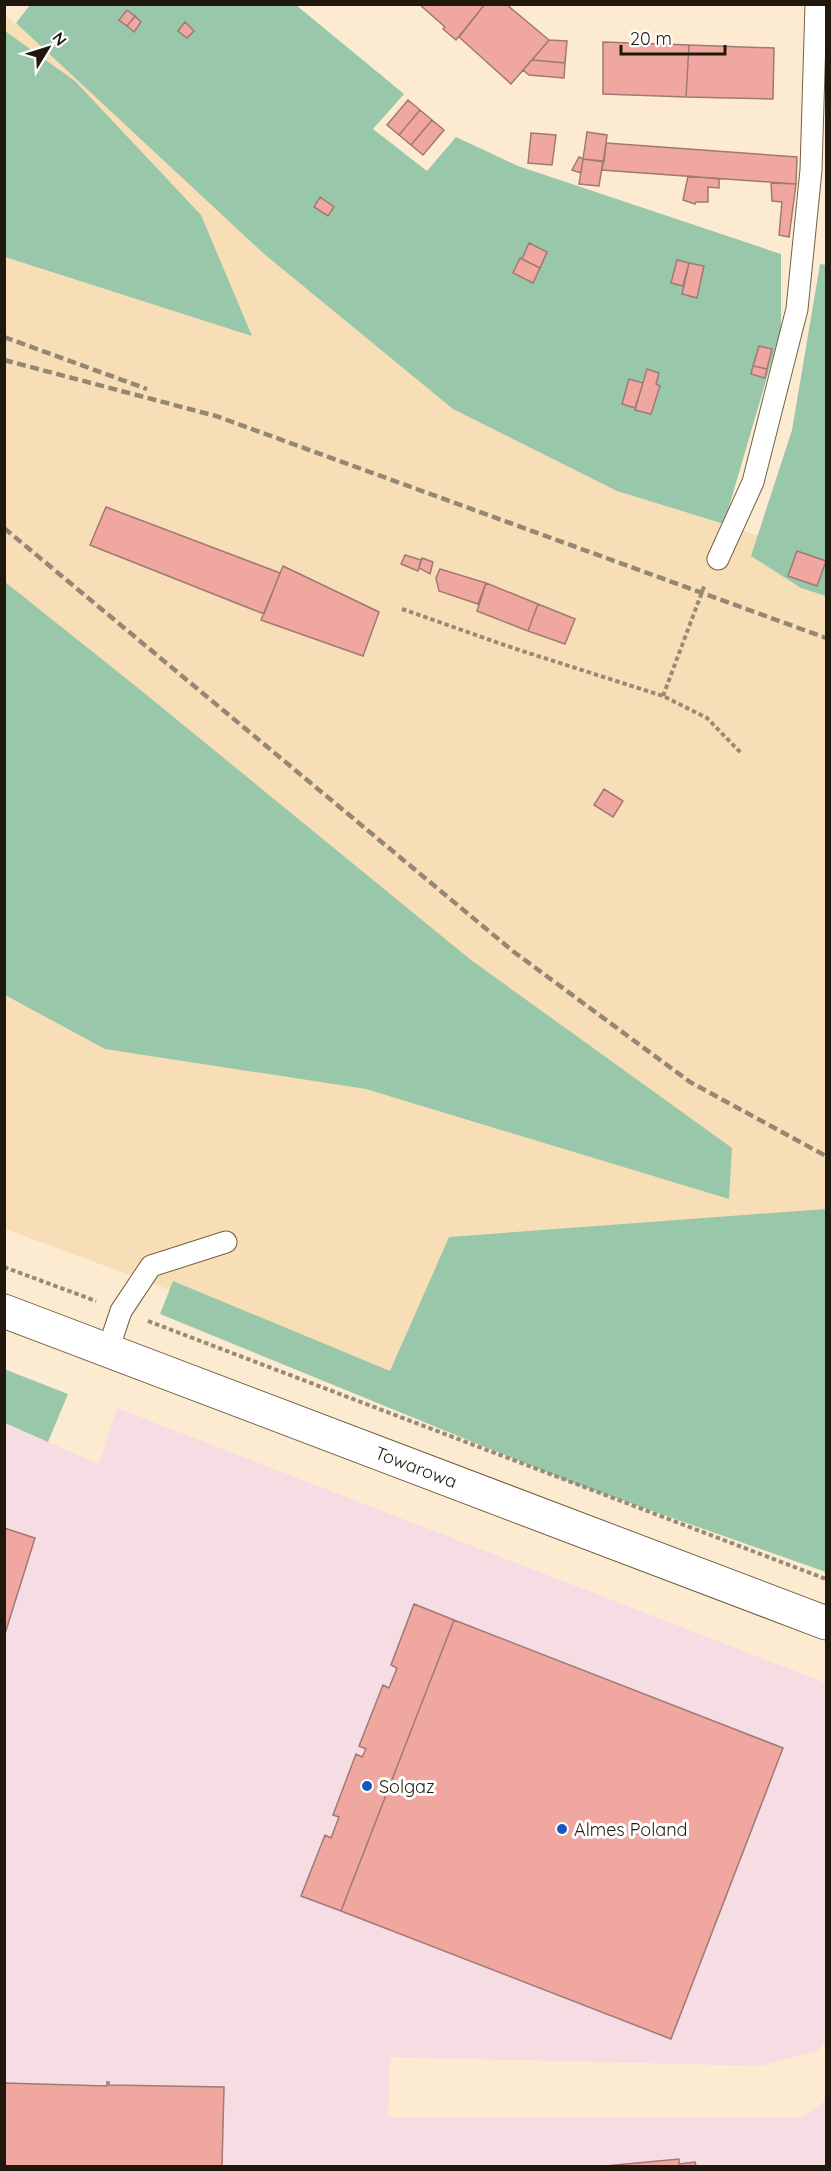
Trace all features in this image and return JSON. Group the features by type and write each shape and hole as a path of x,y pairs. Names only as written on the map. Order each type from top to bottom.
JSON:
{"main road":[{"name":"Towarowa","path":"4,1311 826,1623"}],"lane":[{"path":"718,559 753,482 797,309 811,170 816,4"},
{"path":"108,1350 121,1311 151,1266 226,1242"}],"path":[{"path":"663,696 701,592 718,559"},
{"path":"402,609 516,649 663,696 707,718 742,754"},
{"path":"4,1267 826,1579"}],"shaded area":[{"path":"4,15 76,67 617,491 826,556 826,1332 611,1453 5,1229"},
{"name":"Almes Poland","path":"117,1408 826,1683 826,2040 819,2050 760,2066 390,2057 388,2117 801,2117 826,2100 826,2166 5,2166 4,1423 99,1464"}],"green space":[{"path":"30,5 296,5 404,94 373,129 427,171 456,137 518,166 781,254 781,329 724,524 617,491 453,409 263,253 16,23"},
{"path":"5,31 75,81 201,215 252,336 5,257"},
{"path":"820,264 826,265 826,596 801,588 751,556 792,430"},
{"path":"5,582 471,960 732,1148 729,1199 366,1089 105,1049 5,995"},
{"path":"826,1209 826,1572 573,1483 160,1314 173,1281 390,1371 449,1237"},
{"path":"4,1369 68,1394 48,1442 5,1423"}],"building":[{"path":"419,4 485,4 456,40"},
{"path":"485,4 506,4 549,40 511,84 459,37"},
{"path":"127,10 135,16 127,26 119,20"},
{"path":"135,16 141,22 134,32 127,26"},
{"path":"185,22 194,31 187,38 178,31"},
{"path":"549,40 567,41 565,63 532,60"},
{"path":"603,42 689,45 686,97 603,94"},
{"path":"689,45 774,48 773,99 686,97"},
{"path":"532,60 565,63 564,78 529,75 523,70"},
{"path":"408,100 420,110 399,135 387,125"},
{"path":"420,110 432,120 411,145 399,135"},
{"path":"432,120 444,130 423,155 411,145"},
{"path":"587,132 607,135 604,162 583,159"},
{"path":"531,133 556,135 552,165 528,163"},
{"path":"606,143 797,157 796,184 602,170"},
{"path":"579,157 583,159 581,173 572,170"},
{"path":"583,159 603,161 599,186 579,184"},
{"path":"688,176 719,179 719,188 708,187 708,202 696,202 695,204 683,200"},
{"path":"771,183 796,184 789,237 779,235 782,202 772,201"},
{"path":"320,197 334,207 328,216 314,207"},
{"path":"529,243 547,252 540,268 522,259"},
{"path":"520,258 540,268 533,283 513,273"},
{"path":"677,260 689,263 683,286 671,283"},
{"path":"689,263 704,266 697,298 682,294"},
{"path":"759,346 772,349 767,369 753,366"},
{"path":"753,366 767,369 765,378 751,374"},
{"path":"647,369 659,373 656,384 660,386 651,414 635,410"},
{"path":"629,379 643,383 635,408 622,404"},
{"path":"106,507 280,573 264,614 90,545"},
{"path":"797,551 826,561 817,586 788,576"},
{"path":"405,555 421,560 418,571 401,564"},
{"path":"422,558 433,562 430,574 419,568"},
{"path":"283,566 379,612 363,656 261,620"},
{"path":"440,569 486,583 478,604 439,591 436,578"},
{"path":"486,583 538,604 528,631 477,611"},
{"path":"538,604 575,619 565,644 528,631"},
{"path":"604,789 623,801 613,817 594,805"},
{"path":"4,1528 35,1538 4,1637"},
{"name":"Solgaz","path":"414,1604 454,1620 341,1911 301,1896 325,1835 331,1838 339,1817 333,1815 356,1754 362,1757 366,1749 359,1746 383,1685 389,1688 397,1668 391,1665"},
{"name":"Almes Poland","path":"454,1620 783,1748 671,2039 341,1911"},
{"path":"107,2082 109,2085 224,2087 222,2166 4,2166 4,2083 107,2086"},
{"path":"679,2159 679,2164 695,2162 696,2166 605,2166"}],"railway":[{"path":"4,337 147,389"},
{"path":"4,360 216,416 826,638"},
{"path":"4,528 514,952 690,1082 826,1156"}],"place":[{"name":"Solgaz","path":"367,1786"},
{"name":"Almes Poland","path":"562,1829"}]}
